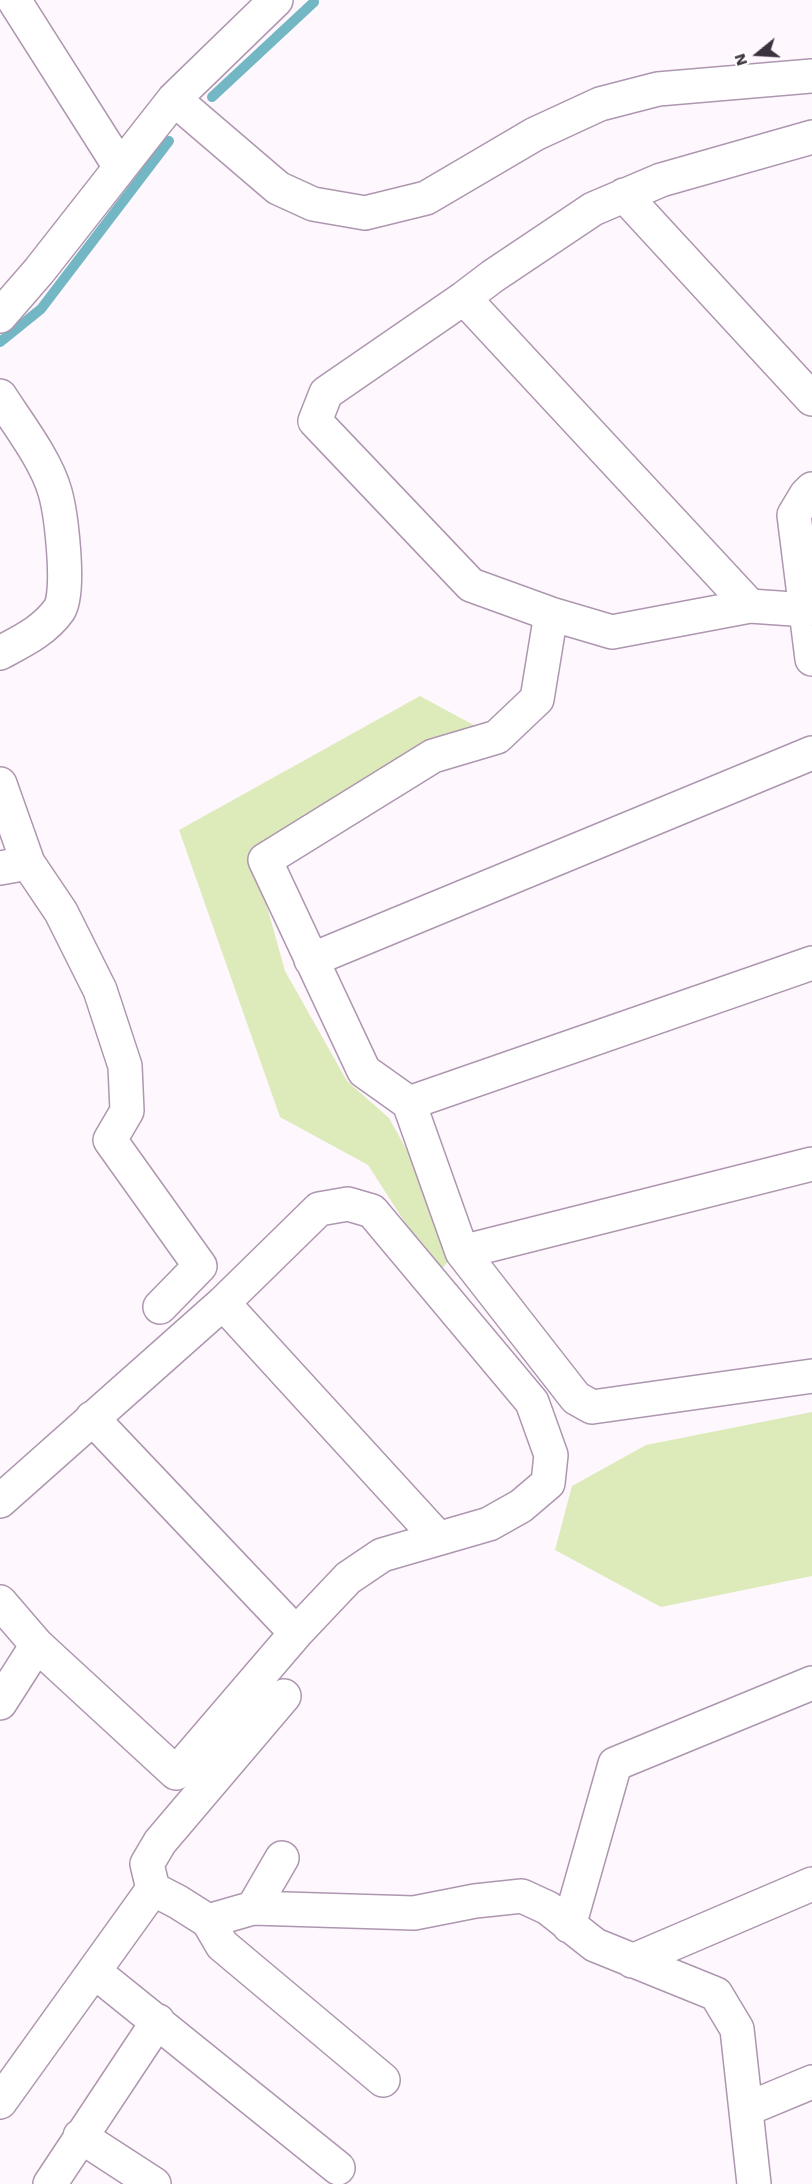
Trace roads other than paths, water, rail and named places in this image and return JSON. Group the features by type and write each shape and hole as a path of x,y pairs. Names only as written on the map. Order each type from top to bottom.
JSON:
{"street":[{"path":"14,0 120,167"},
{"path":"0,316 39,271 174,99 276,0"},
{"path":"174,99 278,188 313,204 365,213 426,198 535,134 600,104 658,89 812,76"},
{"path":"807,610 750,606 612,632 551,614 471,585 315,421 326,393 593,209 661,180 812,137"},
{"path":"624,195 812,399"},
{"path":"464,298 750,606"},
{"path":"0,396 42,464 55,491 65,569 61,608 42,629 0,653"},
{"path":"812,489 794,515 812,659"},
{"path":"551,614 537,699 497,737 433,756 265,860 364,1071 409,1103 462,1252 576,1398 592,1407 812,1376"},
{"path":"310,960 812,753"},
{"path":"0,783 14,866 61,912 100,990 125,1066 127,1112 110,1140 200,1266 160,1307"},
{"path":"409,1103 812,963"},
{"path":"462,1252 812,1164"},
{"path":"0,1501 223,1303 319,1209 348,1204 372,1210 532,1402 551,1455 549,1483 521,1506 489,1524 382,1556 348,1578 296,1633 176,1773 37,1645 0,1602"},
{"path":"223,1303 438,1539"},
{"path":"92,1418 296,1633"},
{"path":"0,1703 37,1645"},
{"path":"569,1926 615,1764 812,1683"},
{"path":"0,2102 153,1889 147,1864 160,1842 285,1696"},
{"path":"253,1908 282,1858"},
{"path":"632,1961 812,1884"},
{"path":"153,1889 208,1922 222,1945 383,2080"},
{"path":"208,1922 253,1908 414,1913 475,1901 522,1896 548,1908 595,1945 716,1994 737,2029 754,2184"},
{"path":"95,1972 338,2168"},
{"path":"50,2184 158,2021"},
{"path":"747,2109 812,2082"},
{"path":"80,2136 154,2184"}],"waterway":[{"path":"212,97 314,2"},
{"path":"0,342 41,309 169,141"}]}
